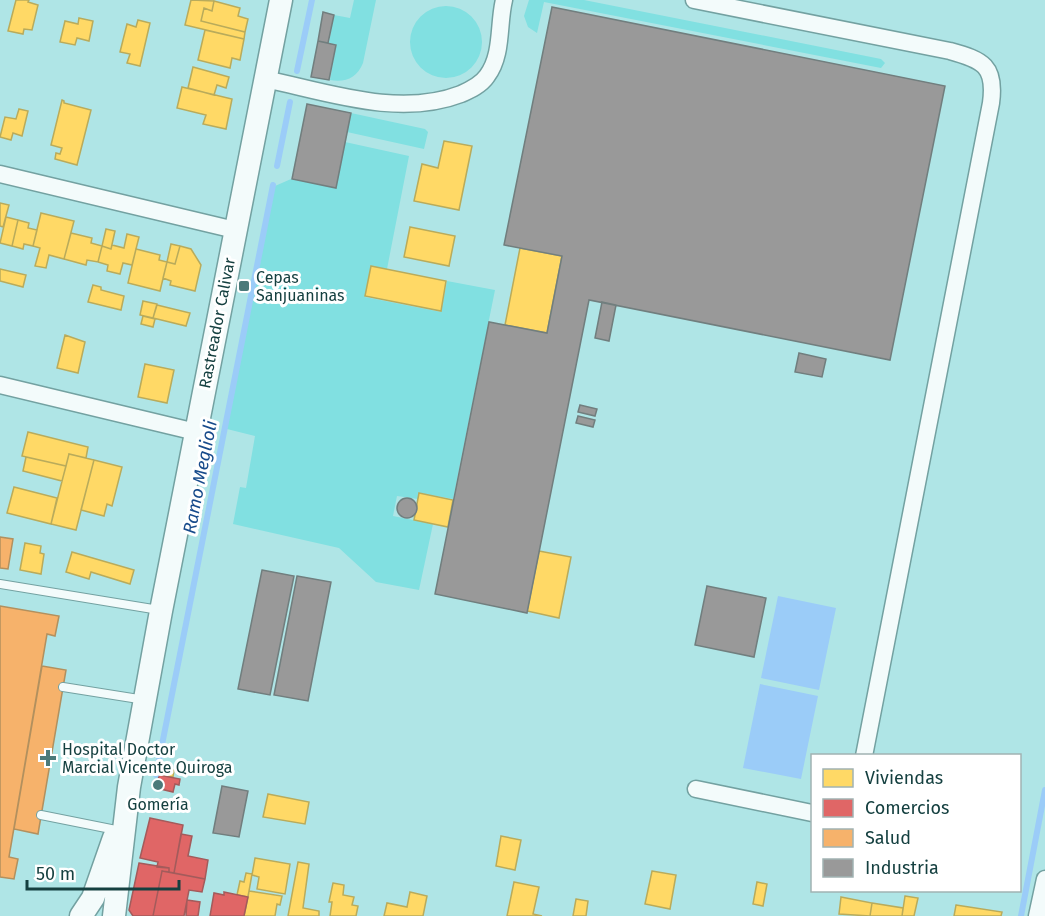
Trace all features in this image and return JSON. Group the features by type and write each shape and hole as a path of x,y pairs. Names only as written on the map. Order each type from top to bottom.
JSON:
{"main road":[{"name":"Rastreador Calivar","path":"114,916 129,788 161,611 281,0"},
{"name":"Rastreador Calivar","path":"81,916 96,890 129,788"}],"street":[{"path":"265,79 396,104 419,103 451,97 470,90 487,76 496,55 504,0"},
{"path":"694,0 950,51 975,58 987,67 993,80 991,103 864,754"},
{"path":"0,174 235,230"},
{"path":"0,386 196,432"},
{"path":"696,789 811,813"},
{"path":"1037,916 1045,879"}],"lane":[{"path":"0,584 161,611"},
{"path":"63,687 145,700"},
{"path":"41,815 116,830"}],"shaded area":[{"path":"354,0 376,0 363,63 354,76 341,81 330,80 336,45 329,43 334,15 350,18"},
{"path":"529,0 584,0 881,59 885,63 881,68 544,2 537,33 528,27 524,16"},
{"path":"439,6 453,6 472,16 482,35 482,49 472,68 453,78 439,78 420,68 410,49 410,35 420,16"},
{"path":"351,113 425,129 428,132 424,149 347,132"},
{"path":"345,142 409,156 387,269 371,266 365,297 441,312 447,281 495,290 453,499 420,493 418,499 397,496 393,516 433,524 419,590 376,582 339,548 233,524 240,487 246,488 255,436 227,429 275,186 291,179 336,188"},
{"path":"778,596 836,608 819,690 761,678"},
{"path":"760,684 818,696 801,779 743,768"}],"building: Viviendas":[{"path":"16,0 29,0 28,2 38,5 32,30 24,29 23,34 8,31"},
{"path":"191,0 214,1 212,11 204,8 201,21 245,32 244,39 185,25"},
{"path":"214,1 240,8 238,16 248,19 245,32 201,21 204,8 212,11"},
{"path":"79,18 93,21 89,41 77,38 75,45 60,42 65,21 78,24"},
{"path":"138,20 150,23 140,66 127,63 130,54 120,52 127,24 136,27"},
{"path":"205,30 244,39 240,60 232,58 230,68 198,60"},
{"path":"193,67 229,77 226,88 217,85 214,95 188,88"},
{"path":"182,87 232,99 226,129 203,124 206,115 177,108"},
{"path":"62,100 64,103 91,110 77,165 55,159 56,153 60,154 62,148 51,145"},
{"path":"19,109 28,111 22,136 13,133 11,140 0,137 5,117 16,119"},
{"path":"444,141 472,146 459,210 414,201 422,164 438,168"},
{"path":"0,203 9,205 3,227 0,226"},
{"path":"41,213 74,221 64,259 49,255 46,268 35,266 40,248 33,246"},
{"path":"6,217 18,220 12,246 0,243"},
{"path":"18,220 29,223 28,228 37,230 33,246 24,244 23,249 12,246"},
{"path":"410,227 455,236 449,266 404,257"},
{"path":"106,229 115,231 111,249 102,246"},
{"path":"71,233 92,238 91,243 102,246 98,262 87,260 86,265 64,259"},
{"path":"127,234 139,237 132,265 123,263 120,274 107,271 108,265 98,262 102,246 111,249 112,245 124,248"},
{"path":"171,244 180,246 175,264 167,262"},
{"path":"180,246 191,249 201,265 195,291 170,285 171,281 163,278 167,262 175,264"},
{"path":"520,248 562,256 547,333 505,325"},
{"path":"136,249 160,255 159,260 167,262 160,291 128,283"},
{"path":"371,266 446,281 441,311 365,296"},
{"path":"0,269 26,275 23,287 0,281"},
{"path":"93,285 101,287 101,290 124,296 121,310 88,302"},
{"path":"143,301 157,304 153,318 140,315"},
{"path":"157,305 190,313 186,326 153,318"},
{"path":"143,316 155,319 153,327 141,324"},
{"path":"65,335 85,342 78,373 57,368"},
{"path":"145,364 174,370 167,403 138,397"},
{"path":"28,432 88,447 86,458 69,454 66,466 22,456"},
{"path":"69,454 94,460 76,530 51,524"},
{"path":"26,457 66,466 62,481 23,471"},
{"path":"94,460 122,467 112,506 107,504 104,516 81,510"},
{"path":"14,487 57,498 51,524 7,513"},
{"path":"419,493 453,500 448,527 414,520"},
{"path":"25,543 41,546 40,553 44,554 41,574 20,570"},
{"path":"539,551 571,557 559,618 527,611"},
{"path":"72,552 134,570 130,584 91,572 89,579 66,572"},
{"path":"160,768 174,770 173,777 159,775"},
{"path":"268,794 309,802 305,824 263,817"},
{"path":"501,836 521,840 515,870 496,866"},
{"path":"255,858 290,864 285,894 257,889 259,877 252,875"},
{"path":"298,862 309,864 303,908 319,911 319,916 288,916"},
{"path":"652,871 676,875 670,909 645,904"},
{"path":"246,873 252,874 248,897 237,895 240,881 244,882"},
{"path":"514,882 539,887 533,914 542,916 507,916"},
{"path":"757,882 767,884 763,906 753,904"},
{"path":"333,883 344,885 343,895 354,897 352,905 358,906 356,916 330,916 332,902 329,902"},
{"path":"249,891 282,896 280,905 277,904 275,916 244,916"},
{"path":"410,892 427,896 423,916 384,916 387,903 407,907"},
{"path":"905,896 918,898 914,916 902,916"},
{"path":"841,897 872,903 870,916 839,914"},
{"path":"576,899 588,901 586,916 573,916"},
{"path":"872,903 903,908 902,916 870,916"},
{"path":"956,905 1002,912 1001,916 954,916"}],"building: Comercios":[{"path":"159,775 180,779 179,785 175,784 173,792 156,788"},
{"path":"150,818 183,825 174,873 169,872 169,868 157,867 158,862 140,858"},
{"path":"181,834 192,836 188,856 208,860 205,879 174,873"},
{"path":"139,863 169,868 169,872 162,871 153,916 133,916 129,910"},
{"path":"162,871 205,879 202,892 189,890 184,916 153,916"},
{"path":"224,892 248,897 244,916 210,916 214,893 224,895"},
{"path":"187,900 200,902 198,916 186,916"}],"building: Salud":[{"path":"0,537 13,539 8,569 0,568"},
{"path":"0,606 59,616 55,636 47,634 9,857 18,859 14,879 0,877"},
{"path":"42,666 66,670 38,834 14,829"}],"building: Industria":[{"path":"552,7 945,86 890,360 589,300 527,613 435,594 489,322 547,333 562,256 504,245"},
{"path":"323,12 334,15 328,43 318,41"},
{"path":"318,41 336,45 329,80 311,77"},
{"path":"307,104 351,113 336,188 292,179"},
{"path":"602,302 616,305 609,341 595,338"},
{"path":"799,353 826,359 822,377 795,372"},
{"path":"580,405 597,409 595,416 578,412"},
{"path":"578,416 595,420 593,427 576,423"},
{"path":"407,498 414,501 417,508 414,515 407,518 400,515 397,508 400,501"},
{"path":"262,570 294,576 270,695 238,689"},
{"path":"297,576 331,582 308,701 274,695"},
{"path":"707,586 766,598 754,657 695,645"},
{"path":"222,786 248,791 239,837 213,833"}],"waterway":[{"name":"Ramo Meglioli","path":"297,71 312,0"},
{"name":"Ramo Meglioli","path":"277,166 290,102"},
{"name":"Ramo Meglioli","path":"156,775 273,185"},
{"path":"1021,916 1045,790"}],"place":[{"name":"Cepas Sanjuaninas","path":"244,286"},
{"name":"Hospital Doctor Marcial Vicente Quiroga","path":"48,758"},
{"name":"Gomería","path":"158,785"}]}
